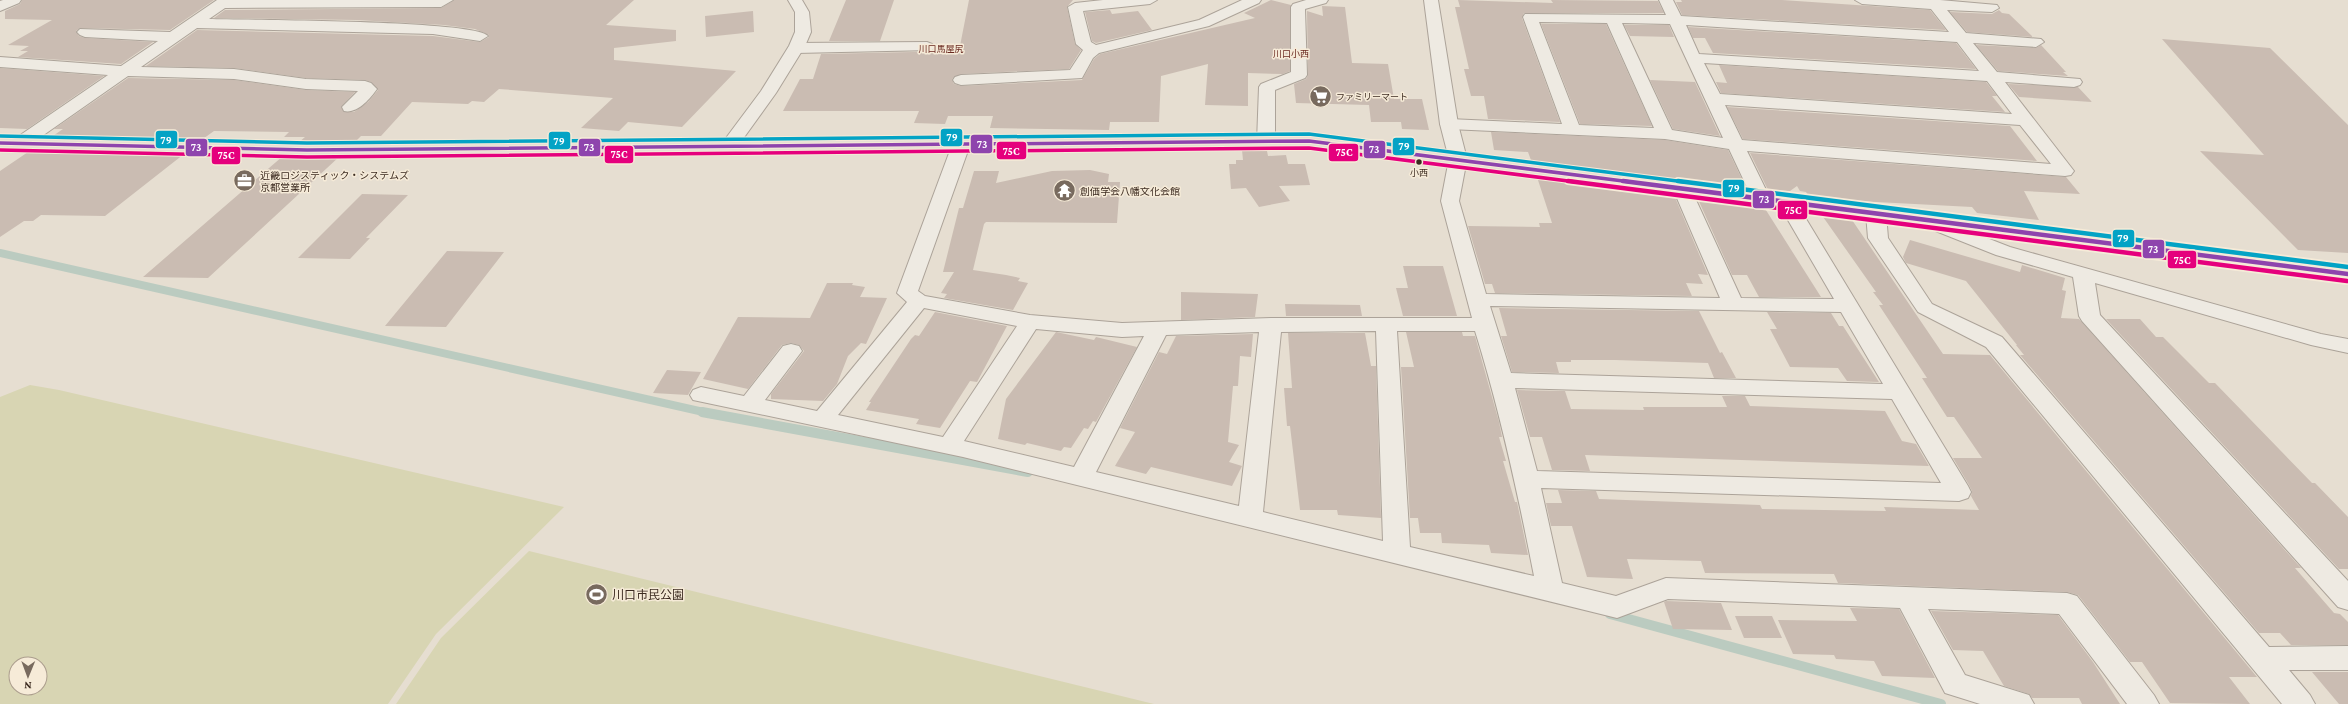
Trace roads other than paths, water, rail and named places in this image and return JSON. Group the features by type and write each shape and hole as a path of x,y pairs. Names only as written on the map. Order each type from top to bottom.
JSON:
{"main road":[{"path":"6,144 307,150 1309,141 2348,274"}],"street":[{"path":"0,7 14,0"},
{"path":"6,144 122,71 172,36 225,2 442,3 446,0"},
{"path":"729,146 768,93 796,48 803,32 802,12 795,0"},
{"path":"1094,50 1084,44 1074,7 1150,0"},
{"path":"961,80 1076,75 1086,55 1094,50 1204,23 1254,0"},
{"path":"1266,142 1266,87 1299,75 1298,7 1321,0"},
{"path":"1431,0 1449,124 1458,159 1450,201 1484,324 1502,380 1526,479 1550,590"},
{"path":"1666,0 1696,58 1762,200"},
{"path":"1862,0 1934,2 1992,8"},
{"path":"1449,124 1665,134 1736,145 2065,171 1934,2"},
{"path":"1572,130 1530,17 1613,20 1675,20 2036,42"},
{"path":"1613,20 1665,134"},
{"path":"192,23 432,29 480,36"},
{"path":"85,32 172,36"},
{"path":"796,48 927,47"},
{"path":"1696,58 2074,82"},
{"path":"0,62 122,71 234,74 259,79 306,84 365,86 369,89 350,107"},
{"path":"1714,99 2026,120"},
{"path":"961,144 907,293 919,301 1030,322 1122,330 1158,330 1271,325 1484,324"},
{"path":"1682,189 1733,304"},
{"path":"1526,479 1959,492 1787,203"},
{"path":"1876,214 1878,238 1925,308 1994,342 2300,704"},
{"path":"1925,220 2003,251 2319,340 2348,346"},
{"path":"2083,273 2090,316 2348,599"},
{"path":"1478,300 1848,306"},
{"path":"822,420 919,301"},
{"path":"949,446 1030,322"},
{"path":"1386,324 1397,554"},
{"path":"1250,518 1271,325"},
{"path":"1081,477 1158,330"},
{"path":"750,405 791,351"},
{"path":"1502,380 1899,392"},
{"path":"700,395 949,446 1617,607 1666,588 2066,604 2144,704"},
{"path":"1908,598 1955,684 2019,704"},
{"path":"2262,659 2348,658"}],"waterway":[{"path":"0,253 708,413"},
{"path":"702,412 1028,472"},
{"path":"1610,614 1941,704"}],"place":[{"name":"ファミリーマート","path":"1320,97"},
{"name":"小西","path":"1419,162"},
{"name":"近畿ロジスティック・システムズ 京都営業所","path":"244,181"},
{"name":"創価学会八幡文化会館","path":"1065,191"},
{"name":"川口市民公園","path":"596,595"}],"district":[{"name":"川口馬屋尻","path":"941,49"},
{"name":"川口小西","path":"1291,54"}]}
